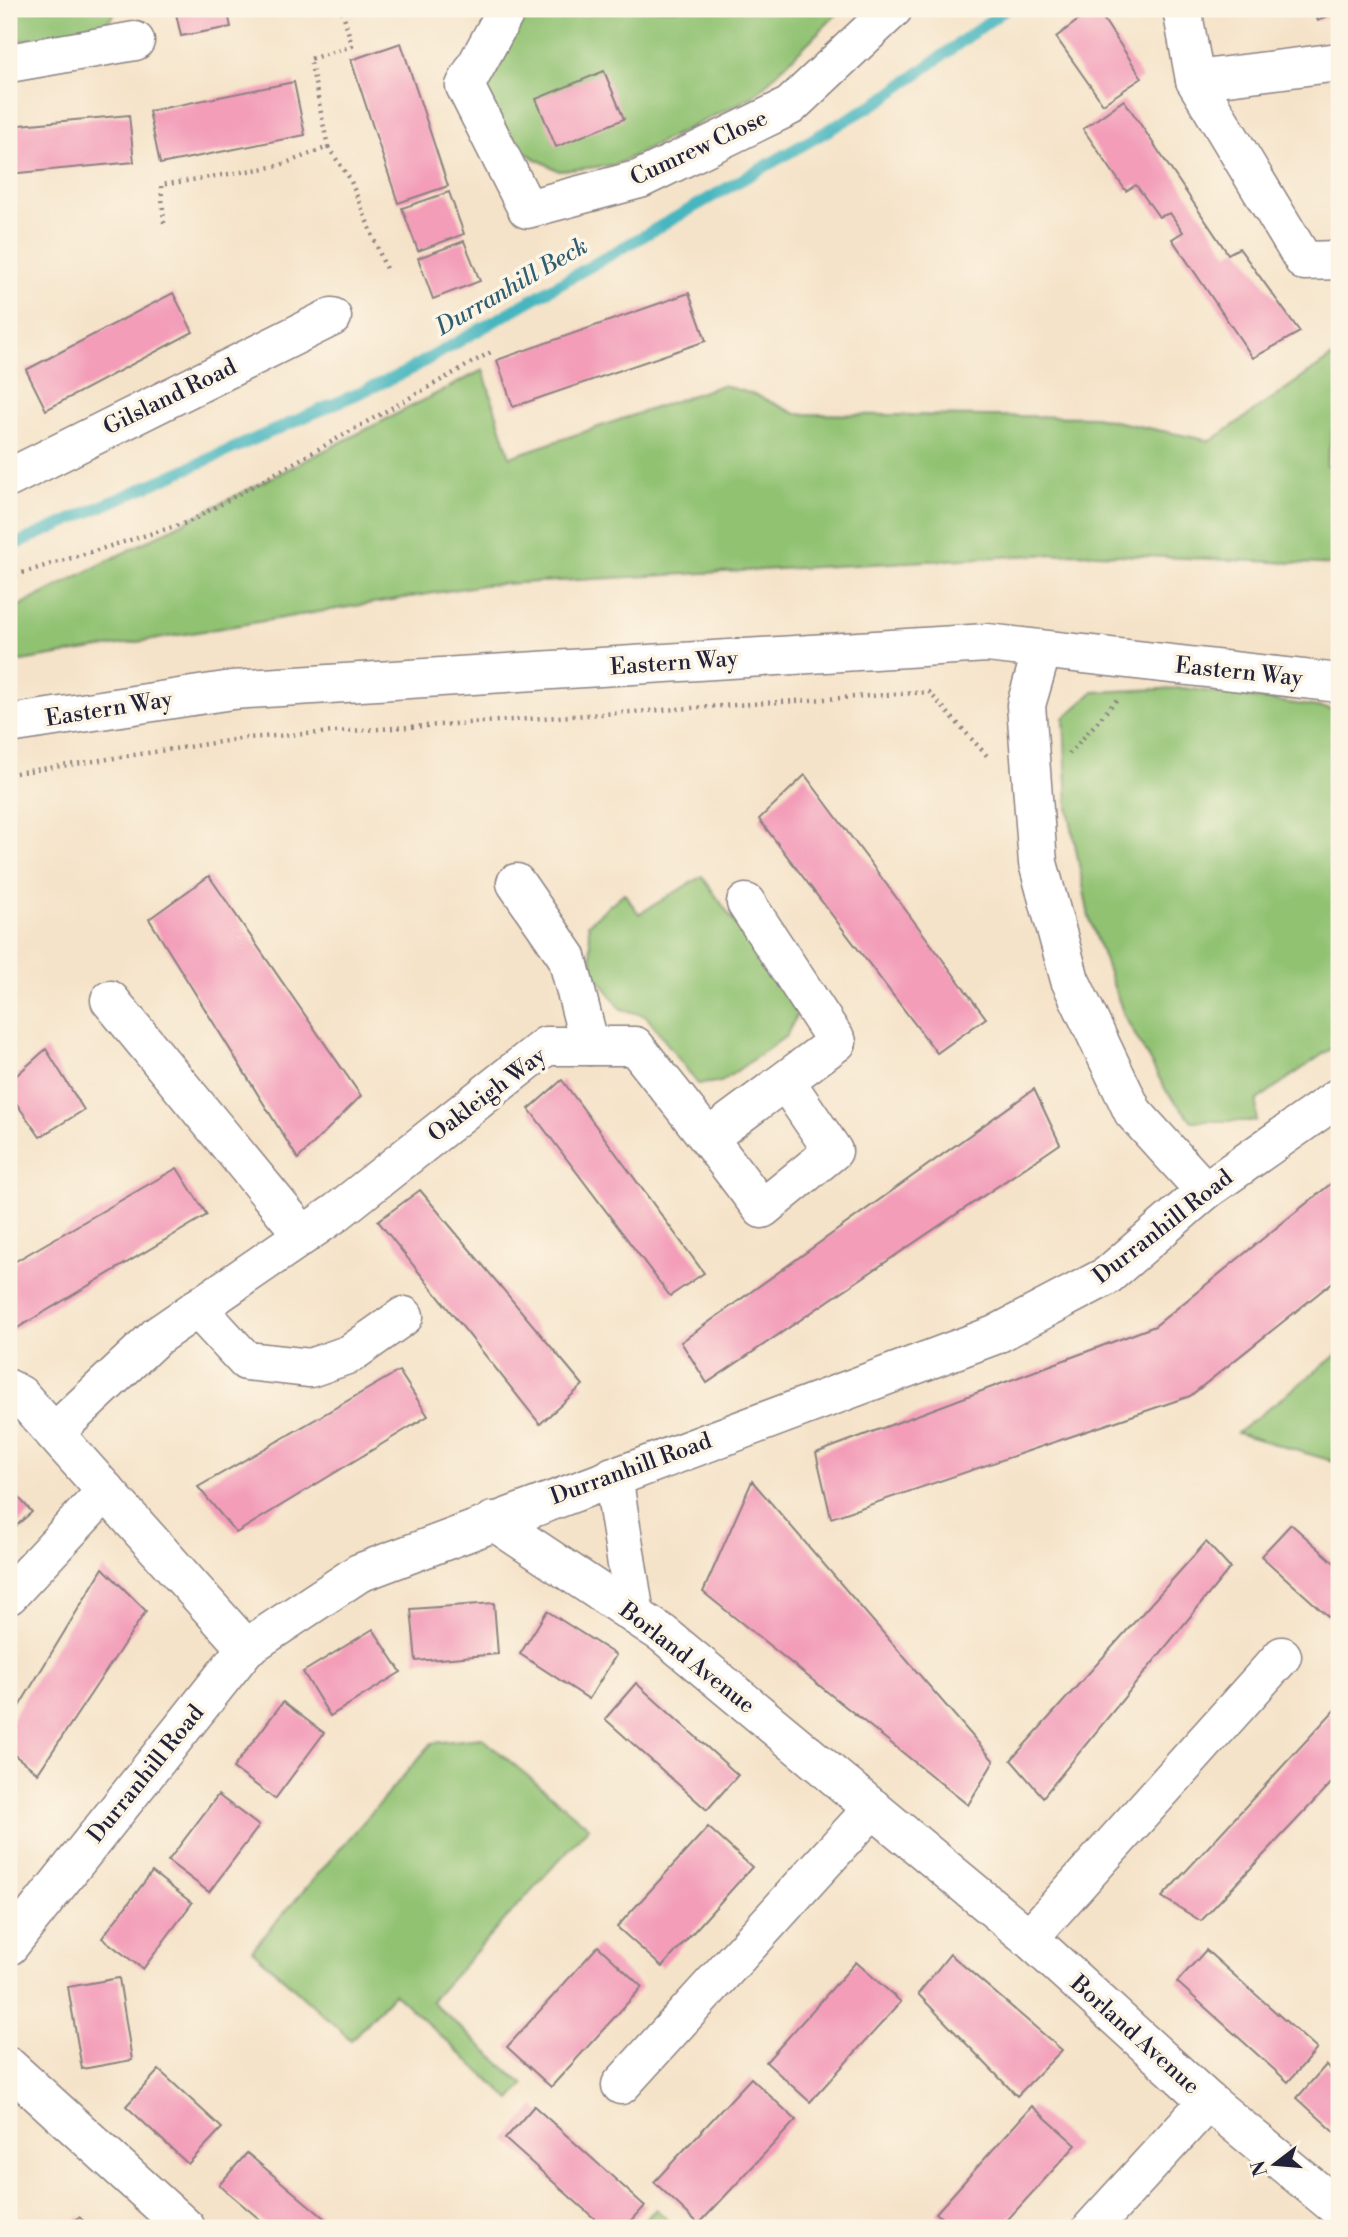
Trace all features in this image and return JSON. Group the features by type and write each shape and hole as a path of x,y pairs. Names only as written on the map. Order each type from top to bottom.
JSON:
{"street":[{"name":"Cumrew Close","path":"507,9 465,86 527,209 640,179 790,106 893,9"},
{"path":"1182,9 1195,80 1304,261 1339,260"},
{"path":"9,63 135,41"},
{"path":"1195,80 1339,62"},
{"name":"Gilsland Road","path":"9,478 332,317"},
{"name":"Eastern Way","path":"9,724 232,690 986,643 1339,683"},
{"path":"1042,650 1026,705 1038,863 1070,980 1133,1112 1205,1191"},
{"path":"516,883 567,957 590,1046"},
{"path":"746,904 837,1042 708,1138 762,1209 833,1151 786,1082"},
{"path":"110,1000 303,1235"},
{"name":"Oakleigh Way","path":"54,1433 157,1336 337,1212 546,1046 635,1046 708,1138"},
{"name":"Durranhill Road","path":"9,1946 246,1648 359,1573 995,1335 1107,1276 1205,1191 1339,1097"},
{"path":"197,1308 246,1361 310,1368 350,1354 404,1316"},
{"path":"9,1390 20,1395 246,1648"},
{"path":"613,1476 635,1615"},
{"path":"9,1595 106,1491"},
{"name":"Borland Avenue","path":"493,1521 663,1634 1029,1938 1208,2101 1092,2228"},
{"path":"1029,1938 1282,1656"},
{"path":"621,2085 873,1808"},
{"path":"9,2067 186,2228"},
{"path":"1208,2101 1339,2208"}],"path":[{"path":"342,9 352,46 310,59 328,147 350,179 387,269"},
{"path":"164,223 161,186 278,166 328,147"},
{"path":"9,578 189,522 491,352"},
{"path":"9,774 246,738 929,692 996,765 1058,767 1124,690"}],"green space":[{"path":"9,9 118,9 106,24 9,43"},
{"path":"514,9 842,9 754,96 615,165 559,171 525,153 497,116 473,76"},
{"path":"1339,352 1339,401 1326,466 1339,468 1339,565 1074,553 483,585 9,663 9,611 483,370 510,457 722,385 756,395 796,414 1095,417 1211,441"},
{"path":"1184,688 1339,710 1339,1043 1257,1100 1256,1121 1192,1121 1167,1092 1124,1015 1089,917 1068,807 1064,718 1093,692"},
{"path":"702,876 798,1013 786,1036 721,1082 698,1084 646,1016 621,1009 593,971 588,924 624,893 639,914"},
{"path":"1339,1353 1339,1463 1237,1433"},
{"path":"482,1738 589,1827 431,2001 524,2085 511,2100 394,1993 351,2040 252,1950 432,1743"},
{"path":"656,2209 676,2228 637,2228"}],"building":[{"path":"175,9 227,9 231,27 181,36"},
{"path":"1093,9 1097,9 1142,78 1103,104 1056,37"},
{"path":"1312,9 1339,9 1339,10 1318,21"},
{"path":"401,43 448,186 398,203 351,60"},
{"path":"604,71 624,119 556,147 536,99"},
{"path":"294,82 305,135 160,164 149,111"},
{"path":"1124,100 1228,254 1239,248 1300,332 1253,358 1172,239 1183,232 1170,213 1159,217 1136,185 1126,191 1083,129"},
{"path":"129,115 134,162 9,174 9,126"},
{"path":"449,192 464,234 418,251 402,208"},
{"path":"464,241 480,281 433,299 418,258"},
{"path":"173,293 193,332 46,410 26,370"},
{"path":"689,293 706,341 513,407 497,360"},
{"path":"805,775 986,1018 937,1053 759,819"},
{"path":"209,876 361,1096 298,1159 149,919"},
{"path":"46,1049 84,1110 40,1137 9,1093 9,1082"},
{"path":"562,1080 704,1273 670,1296 529,1109"},
{"path":"1034,1089 1060,1144 707,1383 681,1342"},
{"path":"177,1168 207,1215 9,1333 9,1265"},
{"path":"1339,1177 1339,1277 1190,1396 831,1518 816,1453 1155,1326"},
{"path":"420,1190 583,1385 540,1424 378,1221"},
{"path":"399,1371 428,1416 236,1533 198,1487"},
{"path":"752,1481 994,1761 968,1805 703,1592"},
{"path":"9,1487 32,1512 9,1532"},
{"path":"1291,1524 1339,1567 1339,1626 1261,1556"},
{"path":"1206,1542 1230,1568 1043,1797 1011,1760"},
{"path":"103,1568 146,1611 38,1773 9,1751 9,1723"},
{"path":"494,1603 498,1654 416,1661 411,1609"},
{"path":"547,1611 616,1655 589,1699 520,1654"},
{"path":"373,1629 401,1672 330,1716 303,1672"},
{"path":"636,1683 738,1775 707,1810 605,1719"},
{"path":"283,1702 324,1733 275,1799 233,1768"},
{"path":"1339,1705 1339,1775 1201,1921 1162,1897"},
{"path":"218,1795 259,1826 209,1892 168,1861"},
{"path":"708,1827 752,1867 662,1967 617,1927"},
{"path":"152,1872 192,1903 143,1969 102,1938"},
{"path":"598,1946 642,1987 551,2087 507,2047"},
{"path":"1206,1950 1317,2049 1288,2082 1177,1982"},
{"path":"950,1954 1062,2050 1017,2096 918,1994"},
{"path":"856,1962 901,2002 810,2102 766,2062"},
{"path":"119,1978 132,2060 82,2069 68,1987"},
{"path":"1326,2065 1339,2077 1339,2136 1297,2098"},
{"path":"159,2070 222,2128 188,2164 126,2106"},
{"path":"751,2078 796,2120 699,2224 654,2182"},
{"path":"534,2106 645,2206 625,2228 605,2228 505,2139"},
{"path":"1032,2106 1076,2145 1000,2228 953,2228 936,2213"},
{"path":"247,2153 336,2228 270,2228 219,2185"},
{"path":"11,2177 13,2209 9,2209 9,2178"},
{"path":"79,2217 92,2228 70,2228"}],"waterway":[{"name":"Durranhill Beck","path":"9,547 400,375 883,99 1006,9"}]}
